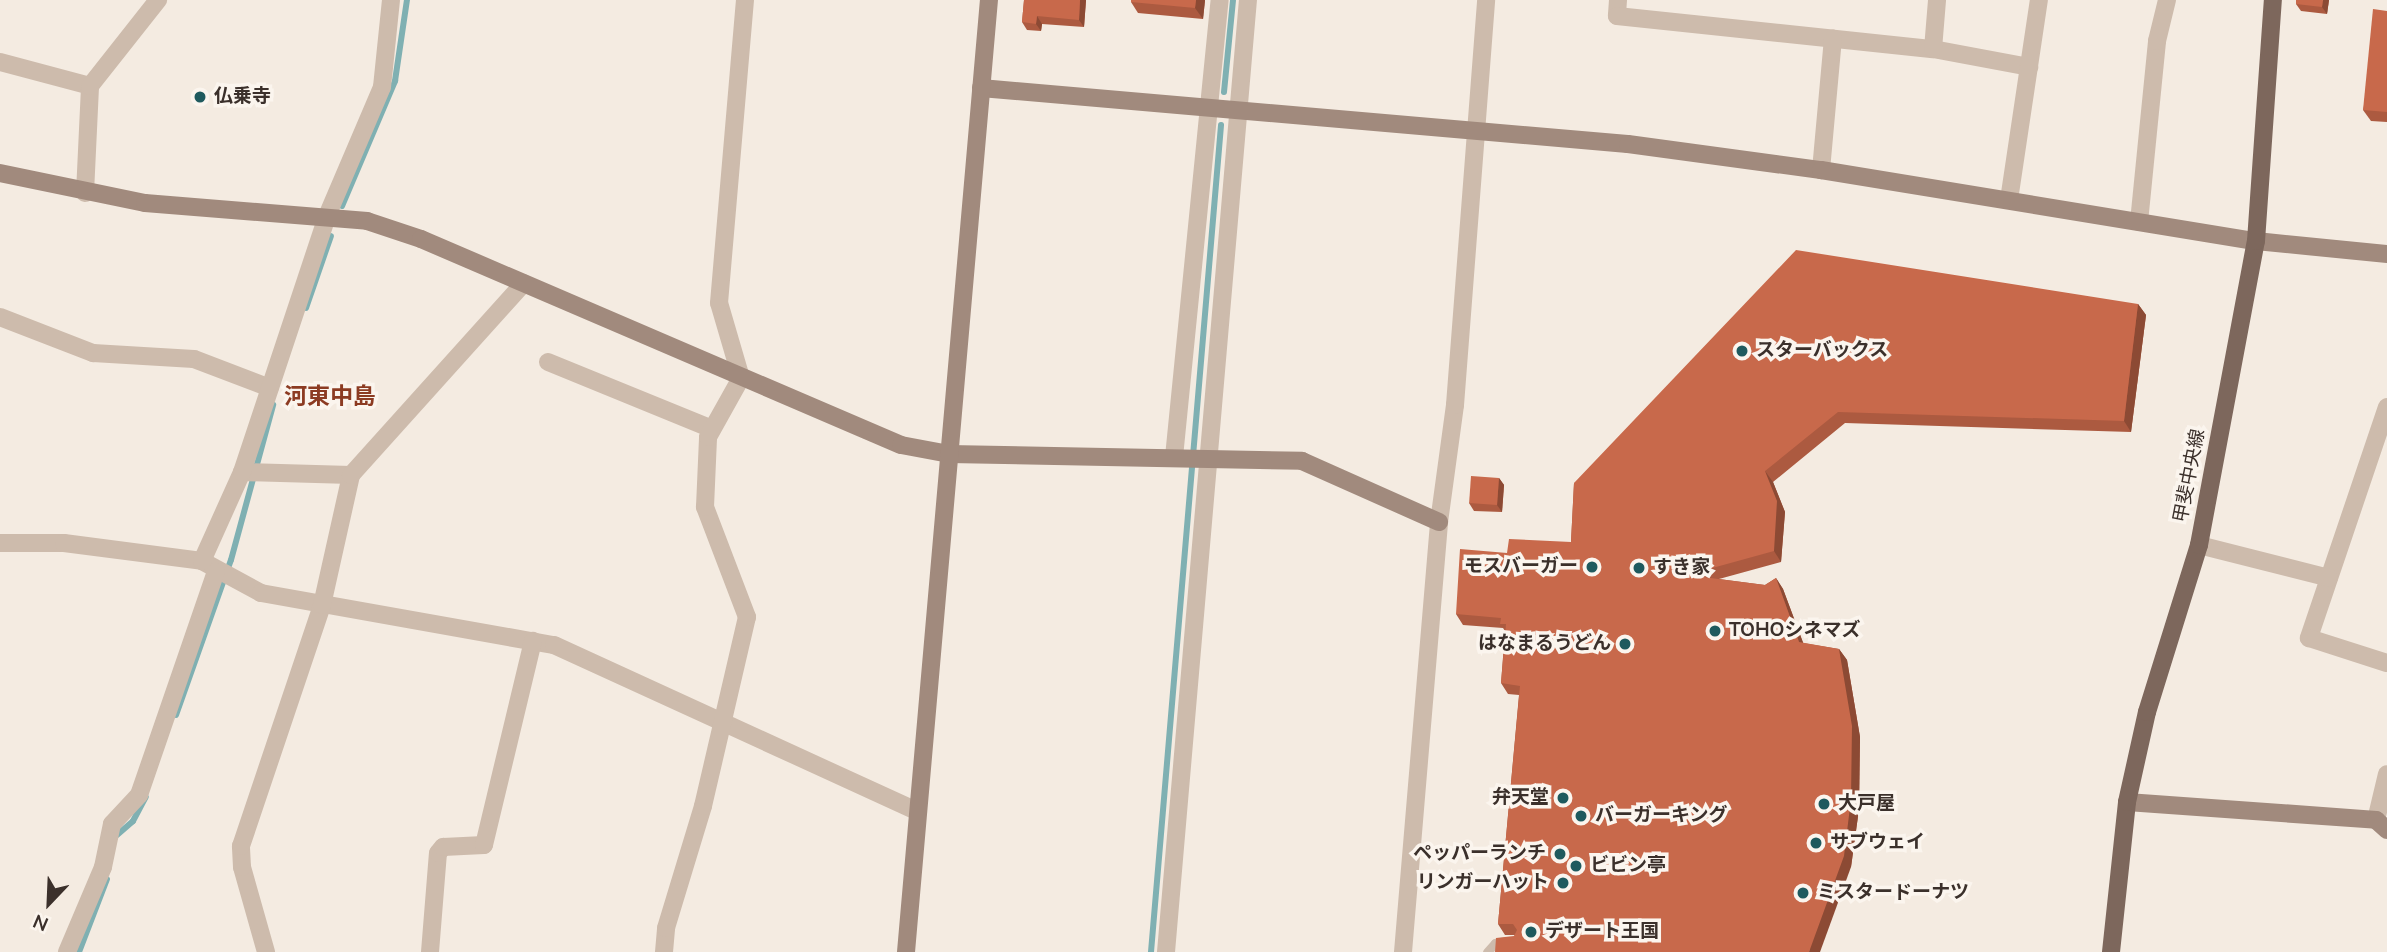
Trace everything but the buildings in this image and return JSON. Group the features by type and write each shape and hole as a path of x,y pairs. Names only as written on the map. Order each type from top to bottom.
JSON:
{"main road":[{"name":"甲斐中央線","path":"2111,952 2127,802 2147,712 2199,545 2256,241 2273,0"}],"street":[{"path":"85,193 90,86 158,0"},
{"path":"67,952 103,867 113,824 139,795 209,567 327,216 382,87 391,0"},
{"path":"664,952 666,928 703,806 747,617 705,507 708,437 741,378 719,303 745,0"},
{"path":"906,952 989,0"},
{"path":"1174,457 1220,0"},
{"path":"1166,952 1211,457 1248,0"},
{"path":"1403,952 1439,522 1455,405 1486,0"},
{"path":"1618,0 1617,16 1933,49 2029,67"},
{"path":"1933,49 1937,0"},
{"path":"2009,200 2039,0"},
{"path":"2139,222 2157,41 2167,0"},
{"path":"1821,170 1833,39"},
{"path":"0,62 90,86"},
{"path":"981,88 1475,130 1821,170 2256,241 2387,254"},
{"path":"0,173 85,193 145,203 327,216 366,222 421,239 868,434 949,454 1211,457 1302,461 1439,522"},
{"path":"266,952 242,867 241,846 322,605 351,475 523,283"},
{"path":"0,317 93,353 194,359 270,388"},
{"path":"548,362 712,429"},
{"path":"2387,407 2309,638 2387,663"},
{"path":"242,472 351,475"},
{"path":"0,543 64,543 209,567 261,593 533,641 646,683 722,723 918,812"},
{"path":"2199,545 2329,578"},
{"path":"430,952 438,853 443,847 484,845 533,641"},
{"path":"2127,802 2383,822 2387,774"}],"lane":[{"path":"1487,952 1495,943 1518,941"}],"waterway":[{"path":"342,206 395,81 407,0"},
{"path":"1224,92 1233,0"},
{"path":"1151,952 1221,125"},
{"path":"306,308 331,236"},
{"path":"176,715 231,560 273,405"},
{"path":"117,835 133,821 146,797"},
{"path":"79,952 107,879"}],"place":[{"name":"仏乗寺","path":"200,97"},
{"name":"スターバックス","path":"1742,351"},
{"name":"モスバーガー","path":"1592,567"},
{"name":"すき家","path":"1639,568"},
{"name":"TOHOシネマズ","path":"1715,631"},
{"name":"はなまるうどん","path":"1625,644"},
{"name":"弁天堂","path":"1563,798"},
{"name":"大戸屋","path":"1824,804"},
{"name":"バーガーキング","path":"1581,816"},
{"name":"サブウェイ","path":"1816,843"},
{"name":"ペッパーランチ","path":"1560,854"},
{"name":"ビビン亭","path":"1576,866"},
{"name":"リンガーハット","path":"1563,883"},
{"name":"ミスタードーナツ","path":"1803,893"},
{"name":"デザート王国","path":"1531,932"}],"district":[{"name":"河東中島","path":"330,397"}]}
